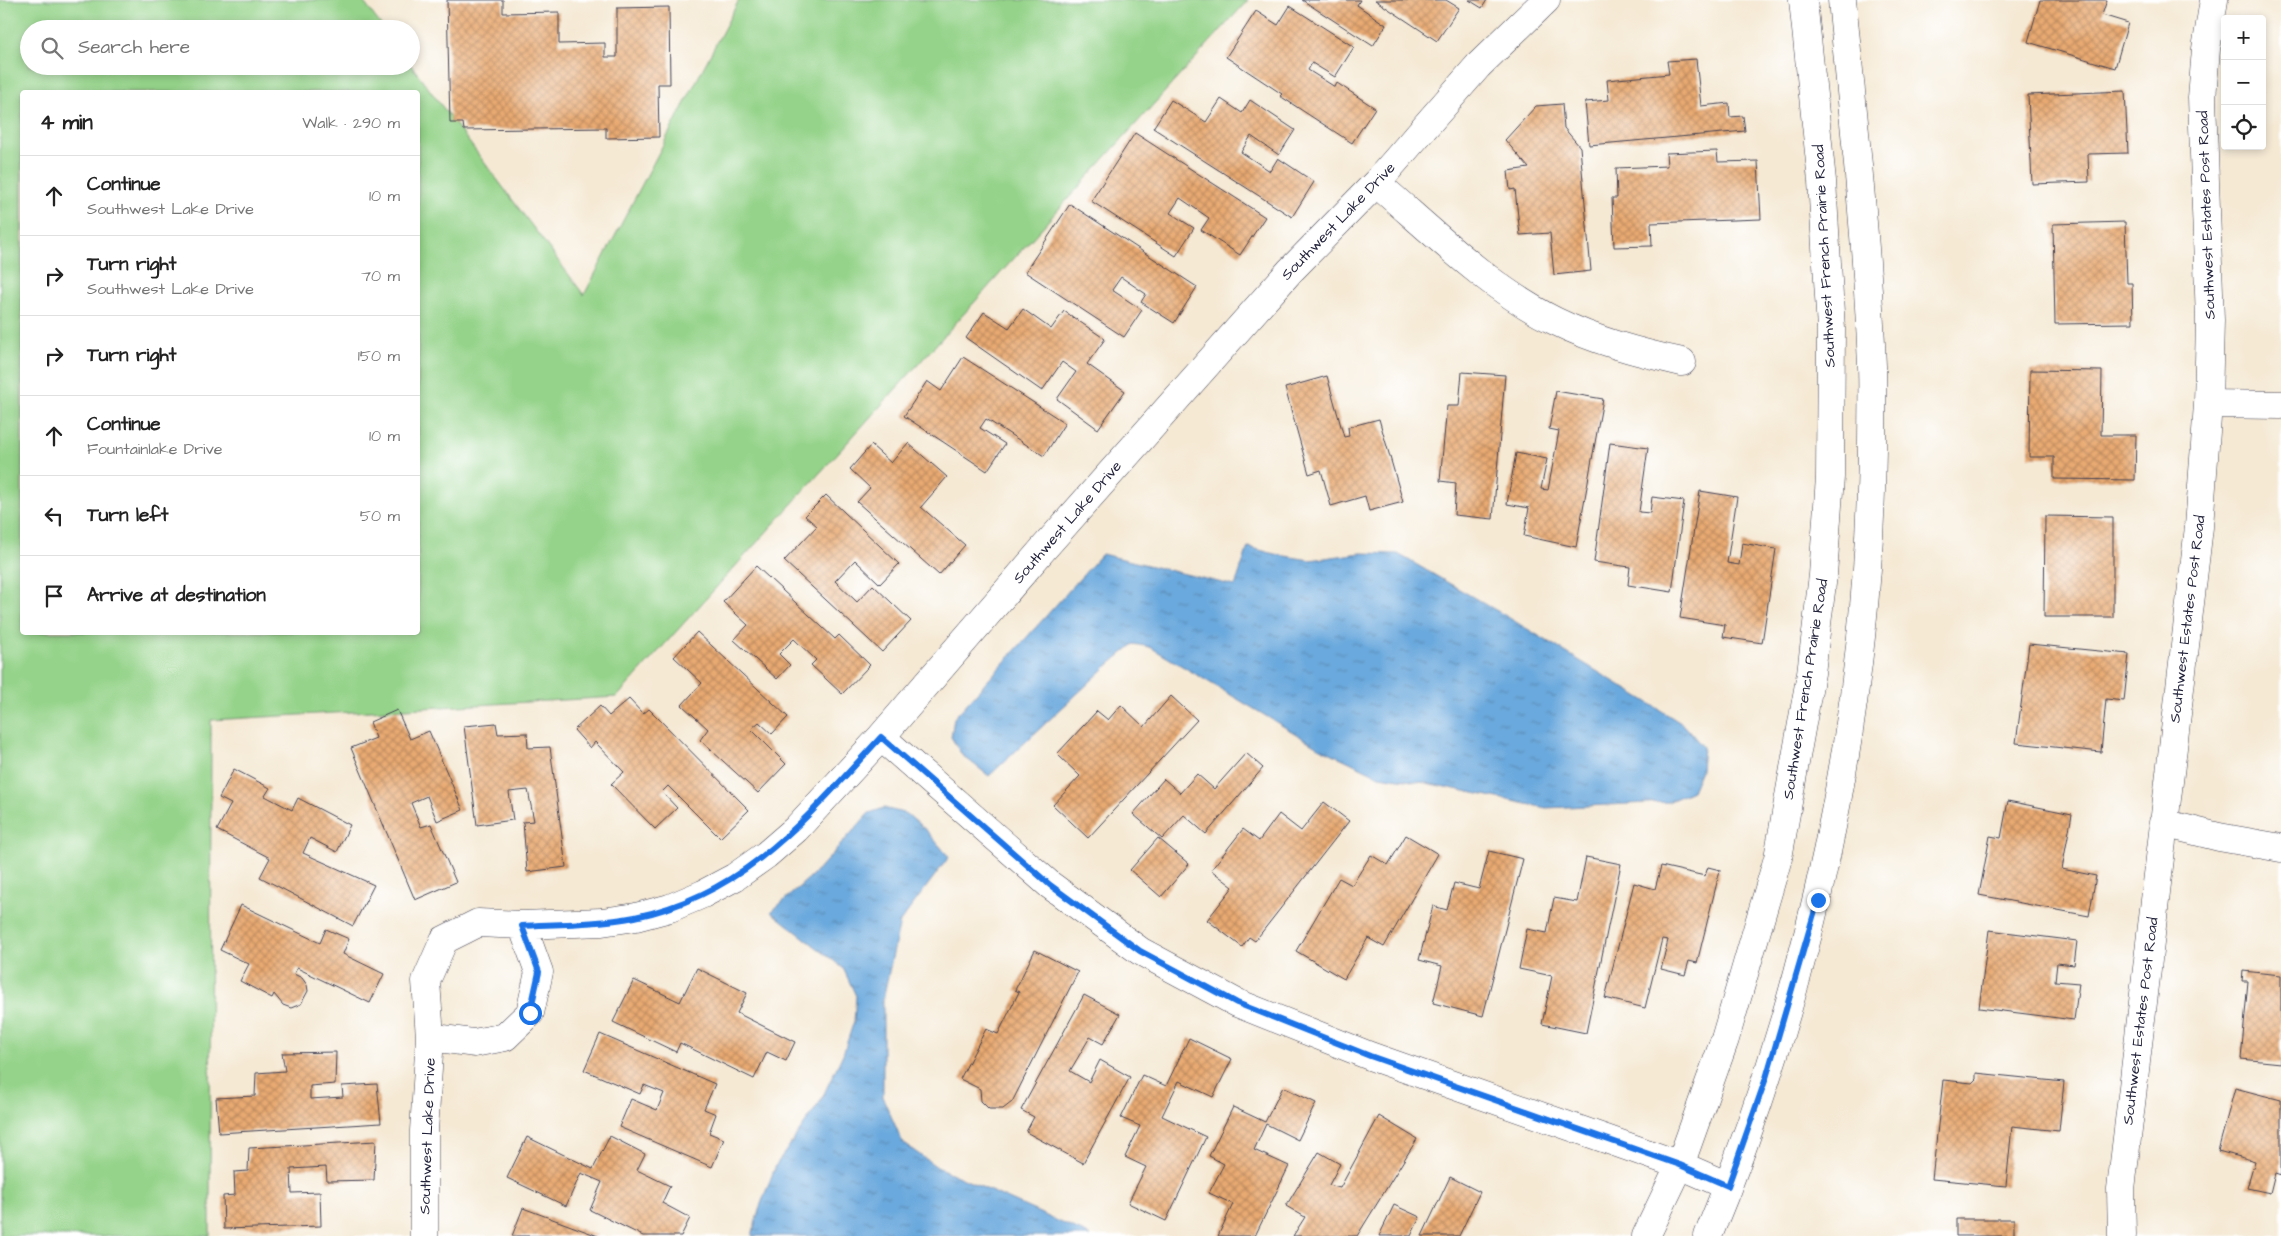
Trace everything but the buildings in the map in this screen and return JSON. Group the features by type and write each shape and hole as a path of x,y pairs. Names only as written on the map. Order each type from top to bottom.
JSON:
{"street":[{"name":"Southwest Lake Drive","path":"424,1236 424,1131 430,1036 426,981 444,940 478,923 522,926 602,922 636,917 670,908 704,894 735,877 796,829 881,737 1044,548 1290,271 1376,184 1478,66 1546,0"},
{"name":"Southwest French Prairie Road","path":"1646,1236 1680,1165 1725,1039 1778,858 1811,673 1823,575 1830,477 1831,329 1822,181 1803,0"},
{"path":"1708,1236 1728,1186 1766,1078 1818,900 1852,713 1864,615 1871,517 1872,368 1863,221 1842,0"},
{"name":"Southwest Estates Post Road","path":"2122,1236 2121,1189 2199,527 2208,404 2210,320 2202,98 2206,48 2214,0"},
{"path":"1376,184 1492,282 1554,320 1620,348 1682,362"},
{"path":"2208,404 2281,405"},
{"path":"881,737 1050,885 1140,951 1237,1003 1370,1056 1680,1165 1728,1186"},
{"path":"2163,823 2219,837 2281,848"},
{"name":"Southwest Lake Drive","path":"430,1036 474,1043 505,1037 530,1013 539,972 522,926"}],"green space":[{"path":"0,0 362,0 377,20 20,20 20,75 419,75 584,295 739,0 1248,0 617,697 211,720 210,1236 0,1236"}],"water":[{"path":"1248,547 1310,560 1361,553 1398,554 1506,616 1684,725 1703,747 1701,770 1692,791 1668,802 1546,808 1426,783 1379,776 1318,747 1150,647 1134,644 1106,667 989,776 962,755 951,737 954,718 1102,554 1235,586"},
{"path":"884,808 907,814 927,831 949,857 900,922 883,999 883,1098 903,1143 937,1167 1091,1236 752,1236 759,1209 776,1165 820,1102 843,1054 854,1021 856,996 843,968 771,912 818,870 869,813"}],"route":[{"path":"530,1013 539,972 522,926 602,922 636,917 670,908 704,894 735,877 766,855 796,829 881,737 1050,885 1140,951 1237,1003 1370,1056 1680,1165 1728,1186 1766,1078 1818,900"}]}
